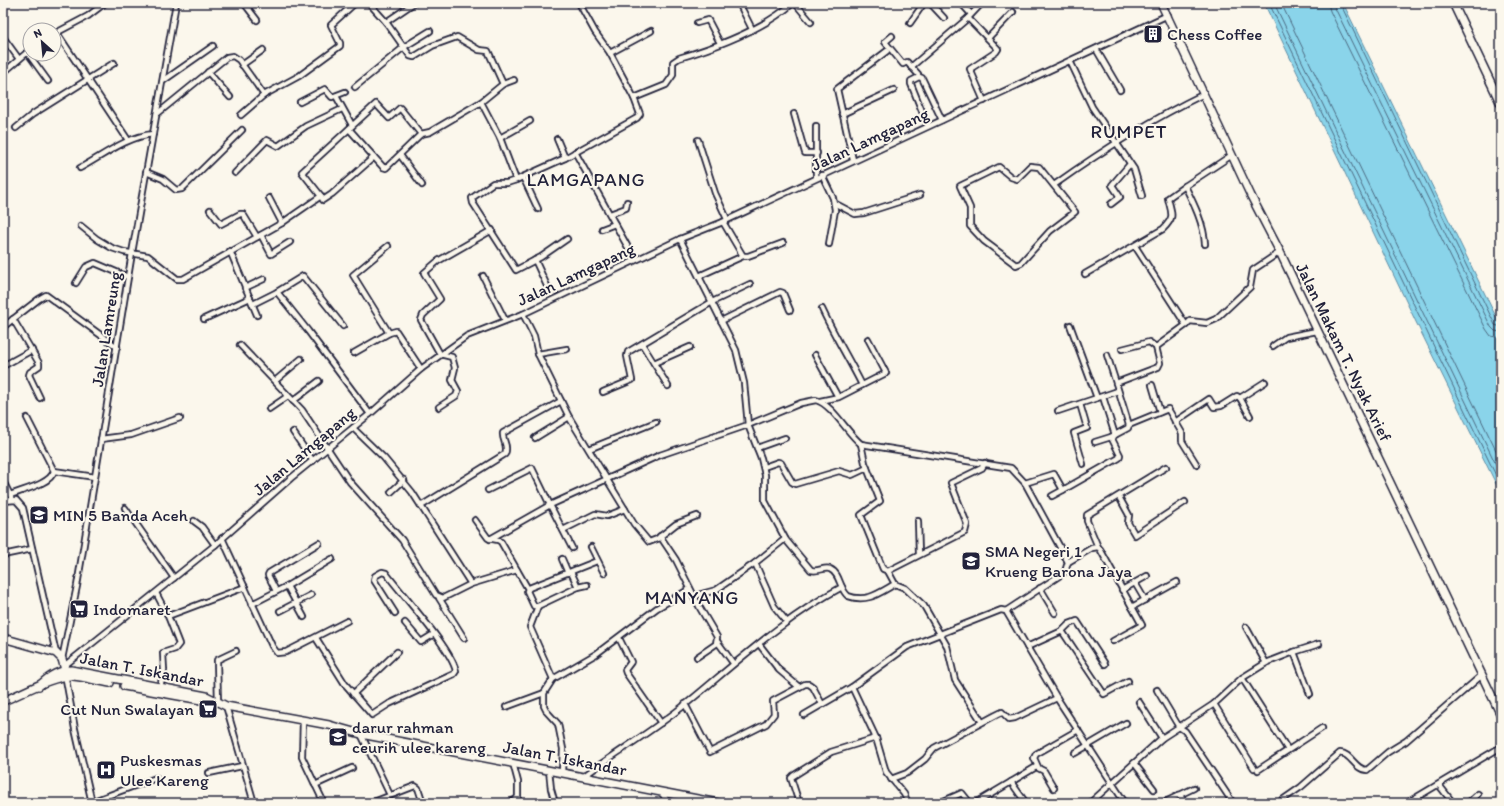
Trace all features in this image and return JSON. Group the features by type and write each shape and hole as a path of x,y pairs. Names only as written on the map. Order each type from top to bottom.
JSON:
{"street":[{"path":"62,30 88,16 105,3"},
{"name":"Jalan Lamreung","path":"64,668 132,253 176,3"},
{"path":"244,3 257,20"},
{"path":"241,115 264,95 298,76 340,46 331,25 355,3"},
{"path":"369,3 386,22 410,56 414,57 452,38 461,38 479,50 488,51 503,84"},
{"path":"386,22 414,3"},
{"path":"567,239 535,260 516,270 492,230 473,203 472,198 493,183 507,183 523,178 565,158 640,116 634,98 610,54 595,32 579,3"},
{"path":"739,3 752,29"},
{"path":"634,98 666,85 673,75 673,62 679,58 752,29 779,15 794,3 811,22"},
{"path":"910,23 924,3"},
{"path":"930,3 944,18"},
{"path":"961,3 997,48 997,51 973,67 970,71 984,100"},
{"path":"911,67 970,16 982,3"},
{"name":"Jalan Makam T. Nyak Arief","path":"1161,3 1232,155 1280,252 1501,715"},
{"path":"1453,3 1501,104"},
{"path":"988,38 1013,12"},
{"name":"Jalan Lamgapang","path":"64,668 215,545 421,369 467,336 523,314 680,239 725,220 852,160 1168,16"},
{"path":"697,23 708,20 720,43"},
{"path":"355,87 404,47 430,31"},
{"path":"610,54 651,31"},
{"path":"3,36 18,59"},
{"path":"892,36 885,42 903,64 907,62 918,74"},
{"path":"62,43 89,80 128,140"},
{"path":"163,81 213,46"},
{"path":"1096,49 1120,90"},
{"path":"242,65 263,50"},
{"path":"852,160 837,90 887,51"},
{"path":"3,73 22,56"},
{"path":"157,114 230,56 236,57 264,95"},
{"path":"1070,61 1092,107 1134,169 1142,196"},
{"path":"35,62 48,81"},
{"path":"16,128 33,114 114,63"},
{"path":"208,72 230,96"},
{"path":"928,126 911,84 912,81 919,77 922,78 942,120"},
{"path":"348,129 383,167 386,168 421,134 430,132 481,102 503,84 514,80"},
{"path":"300,102 325,89 332,97 345,92"},
{"path":"842,114 894,90"},
{"path":"1054,184 1116,142 1163,114 1204,94"},
{"path":"336,96 342,109 352,124"},
{"path":"481,102 500,138 516,180"},
{"path":"374,157 332,194 323,200 302,172 352,124 376,104 389,118 400,108 421,134"},
{"path":"235,173 267,140 278,146 306,126 342,109"},
{"path":"794,114 805,153 817,153"},
{"path":"500,138 530,120"},
{"path":"816,126 816,178"},
{"path":"146,172 163,179 176,190 182,189 242,130"},
{"path":"80,168 128,140 141,135 153,134"},
{"path":"557,139 565,158"},
{"path":"698,140 725,220 743,256"},
{"path":"575,152 635,260"},
{"path":"575,152 635,260"},
{"path":"400,155 422,184"},
{"path":"1085,274 1135,246 1169,223 1173,212 1168,198 1232,155"},
{"path":"1111,204 1120,197 1112,185 1130,164"},
{"path":"1030,166 1035,166 1054,184 1075,213 1050,231 1018,265 1011,263 984,241 969,224 970,208 960,186 983,174 1000,168 1011,177 1017,179 1030,166"},
{"path":"822,175 834,203 835,216 829,244"},
{"path":"523,178 538,209"},
{"path":"1185,186 1195,207 1204,234 1205,244"},
{"path":"834,203 855,214 864,214 920,195"},
{"path":"81,226 105,245 124,252 148,256 180,279 186,278 230,251 282,223 321,196"},
{"path":"269,198 282,223"},
{"path":"610,214 626,208 627,202"},
{"path":"210,210 221,224 240,214 243,214 271,254 290,242"},
{"path":"602,229 614,224"},
{"path":"439,407 458,394 452,380 455,368 452,357 440,354 421,320 423,315 440,299 424,273 438,261 492,230"},
{"path":"680,239 733,344 741,365 748,426 764,467 765,501 785,539 811,570 816,571 827,568 832,570 848,596 858,600 865,599 895,584"},
{"path":"699,276 743,256 748,256 783,244"},
{"path":"388,246 353,275 390,333"},
{"path":"1135,246 1186,324"},
{"path":"230,251 257,315"},
{"path":"1156,347 1190,321 1207,323 1216,319 1250,287 1253,270 1280,252"},
{"path":"535,260 547,286"},
{"path":"76,283 86,267 95,263 128,277"},
{"path":"483,276 505,320"},
{"path":"252,304 304,277 342,326"},
{"path":"245,288 264,280"},
{"path":"603,392 632,380 627,354 712,302 750,284"},
{"path":"277,292 370,414"},
{"path":"721,320 780,292 783,293 790,310"},
{"path":"3,326 39,298 46,295 117,348"},
{"path":"204,319 250,298"},
{"path":"822,309 835,339 844,349 862,385"},
{"path":"523,314 534,336 538,354 569,417 625,509 649,542 654,541 679,523 697,516"},
{"path":"13,319 32,350 39,365 29,375 40,398"},
{"path":"1070,325 1096,398"},
{"path":"354,353 396,331 421,369"},
{"path":"1273,346 1286,337 1317,331"},
{"path":"820,401 838,397 886,373 868,339"},
{"path":"1116,383 1158,367 1160,363 1156,347 1149,342 1122,349"},
{"path":"240,344 302,410 354,487 402,540 434,594 439,598 464,638"},
{"path":"642,344 668,386"},
{"path":"654,363 690,347"},
{"path":"538,354 567,349"},
{"path":"3,366 32,350"},
{"path":"815,355 838,397"},
{"path":"1107,356 1129,425"},
{"path":"275,381 301,359"},
{"path":"293,401 319,381"},
{"path":"1175,422 1209,399 1214,406 1221,406 1238,396 1240,398 1265,382"},
{"path":"1152,385 1160,412"},
{"path":"1058,411 1118,391"},
{"path":"269,409 288,396"},
{"path":"1052,496 1119,458 1120,455 1102,396"},
{"path":"1240,398 1250,416"},
{"path":"490,539 550,505 660,455 748,426 801,402 813,399 826,405 854,438 861,444 1011,468 1025,483 1068,562"},
{"path":"421,506 505,454 506,445 502,436 503,433 561,401"},
{"path":"1080,404 1087,428 1074,433 1083,464"},
{"path":"1095,442 1113,436 1128,428 1129,425 1168,409 1182,433 1182,441 1197,465"},
{"path":"535,438 569,417"},
{"path":"3,501 46,482 52,477 54,471 27,418"},
{"path":"101,439 131,435 180,418"},
{"path":"589,449 656,422"},
{"path":"353,428 404,480 471,584"},
{"path":"293,432 313,461"},
{"path":"757,448 785,438"},
{"path":"861,444 861,449 867,468 880,501 861,515 883,570 888,572 895,584 905,588 919,599 942,634 947,646 955,680 982,722"},
{"path":"764,467 778,462 781,463 792,482 795,484 839,471 852,475 867,468"},
{"path":"888,572 919,554 965,532 967,524 951,483 982,468 985,463"},
{"path":"1113,641 1142,625 1098,547 1086,521 1087,515 1120,497 1166,467"},
{"path":"488,490 532,468 572,548"},
{"path":"54,471 96,477"},
{"path":"1025,483 1054,474 1063,490"},
{"path":"392,492 404,480"},
{"path":"3,481 11,497 23,508 56,653 64,668 91,803 156,778"},
{"path":"1120,497 1129,515 1128,523 1135,535 1185,502"},
{"path":"125,508 174,578"},
{"path":"563,530 595,514 607,516 625,509"},
{"path":"475,520 490,539 501,542 528,589 534,606 538,606 578,587 587,585"},
{"path":"194,521 202,527 215,545"},
{"path":"918,521 919,554"},
{"path":"660,536 676,560 690,589 715,631 717,641 733,663"},
{"path":"222,538 272,646 277,653 286,652 348,621"},
{"path":"694,596 716,590 785,539"},
{"path":"276,591 268,575 269,573 319,543"},
{"path":"591,547 604,573"},
{"path":"804,715 852,687 907,647 942,634 995,611 1006,611 1065,572 1068,562 1092,548 1098,547"},
{"path":"3,555 32,549"},
{"path":"252,604 287,586 332,559"},
{"path":"562,559 578,587"},
{"path":"528,589 597,561"},
{"path":"755,562 774,606 786,622"},
{"path":"439,598 445,597 471,584 517,570"},
{"path":"316,638 327,658 353,694 372,715 389,704 454,674 456,669 434,634 386,573 382,572 375,576 374,580 395,613"},
{"path":"1122,590 1147,576"},
{"path":"1132,607 1177,582"},
{"path":"1135,583 1146,600"},
{"path":"287,586 304,617"},
{"path":"168,616 245,587"},
{"path":"584,776 686,704 733,663 786,622 823,597 842,587"},
{"path":"1040,588 1055,613"},
{"path":"562,772 563,749 558,724 545,709 544,693 553,679 596,654 657,608 690,589"},
{"path":"156,593 168,616 179,644 177,648 162,655 164,670 160,687"},
{"path":"280,611 311,595"},
{"path":"538,606 530,628 553,679"},
{"path":"1006,611 1057,698 1125,803"},
{"path":"1027,647 1062,631 1069,624 1077,621 1105,664"},
{"path":"405,623 422,642 434,634"},
{"path":"1246,627 1266,663"},
{"path":"1062,631 1104,694 1128,681"},
{"path":"3,638 56,653"},
{"path":"619,638 631,662 625,670 626,673 661,723"},
{"path":"697,657 716,644 717,641"},
{"path":"758,644 779,670 799,687"},
{"path":"1090,803 1162,738 1214,704 1242,678 1266,663 1319,644"},
{"path":"218,704 217,660 236,651"},
{"path":"353,694 397,652"},
{"path":"1294,652 1310,694"},
{"name":"Jalan T. Iskandar","path":"64,668 73,676 303,720 361,734 513,764 584,776 662,793 718,803"},
{"name":"Jalan T. Iskandar","path":"3,701 39,686 48,676 64,668 206,696 218,704"},
{"path":"1278,803 1301,787 1340,753 1344,753 1360,768 1367,770 1388,752 1406,741 1482,675"},
{"path":"1242,678 1288,750"},
{"path":"686,704 711,752 766,724 774,714 773,702 799,687 809,684 822,704"},
{"path":"852,687 876,738 886,772 904,794 908,803"},
{"path":"1157,690 1179,727 1185,731 1233,803"},
{"path":"506,707 544,693"},
{"path":"891,779 907,773 925,759 934,748 1002,712 1009,719 1015,718 1057,698"},
{"path":"1139,702 1162,738"},
{"path":"1214,704 1256,769 1322,728"},
{"path":"226,706 237,742 242,766 254,803"},
{"path":"303,720 302,757 324,803"},
{"path":"1075,753 1126,723"},
{"path":"1054,788 1044,771 1038,767 1034,758 1036,754 1078,730"},
{"path":"361,734 390,795"},
{"path":"799,803 791,778 793,776 831,752 876,738"},
{"path":"1406,803 1501,747"},
{"path":"1134,763 1154,789"},
{"path":"508,803 515,800 518,796 518,782 513,764"},
{"path":"209,773 242,766"},
{"path":"976,803 1033,768 1038,767"},
{"path":"315,785 352,768"},
{"path":"549,770 551,789 555,803"},
{"path":"1011,782 1026,803"},
{"path":"1438,785 1453,803"},
{"path":"371,803 415,786 418,788 423,803"},
{"path":"1163,803 1194,788"},
{"path":"662,793 668,803"},
{"path":"939,803 961,793 970,803"},
{"path":"1468,803 1478,794"},
{"path":"1179,795 1186,803"}],"water":[{"path":"1264,3 1343,3 1501,327 1501,494 1416,322"}],"place":[{"name":"Chess Coffee","path":"1153,34"},
{"name":"MIN 5 Banda Aceh","path":"39,515"},
{"name":"SMA Negeri 1 Krueng Barona Jaya","path":"971,561"},
{"name":"Indomaret","path":"79,609"},
{"name":"Cut Nun Swalayan","path":"208,709"},
{"name":"darur rahman ceurih ulee kareng","path":"338,737"},
{"name":"Puskesmas Ulee Kareng","path":"106,770"}],"district":[{"name":"RUMPET","path":"1129,131"},
{"name":"LAMGAPANG","path":"586,179"},
{"name":"MANYANG","path":"692,597"}]}
